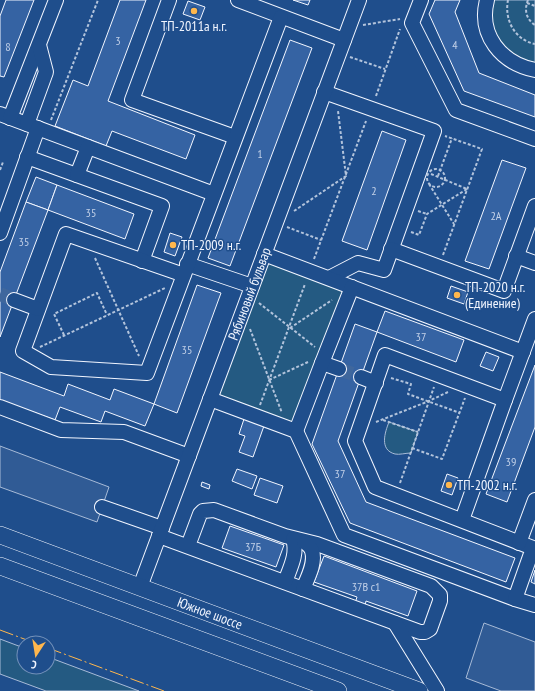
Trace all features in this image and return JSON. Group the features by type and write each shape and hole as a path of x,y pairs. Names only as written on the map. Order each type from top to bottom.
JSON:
{"main road":[{"name":"Южное шоссе","path":"0,535 419,691"},
{"name":"Южное шоссе","path":"0,566 338,691"}],"street":[{"path":"56,0 38,45 5,116 214,194"},
{"path":"169,0 132,100 235,137"},
{"path":"238,0 344,40"},
{"name":"Рябиновый бульвар","path":"140,587 264,254 330,94 344,40 359,0"},
{"path":"420,0 412,23 456,110 535,139"},
{"path":"487,0 485,19 487,32 494,44 502,54 516,64 535,70"},
{"path":"251,290 184,273 142,261 66,234 22,351 51,367 147,373 184,273 280,17"},
{"path":"0,233 37,128 46,72 38,45"},
{"path":"329,278 358,263 384,270 399,228 425,171 434,131 330,94"},
{"path":"77,175 88,147"},
{"path":"27,157 162,206 142,261"},
{"path":"391,249 504,291 535,206"},
{"path":"264,254 523,352"},
{"path":"516,256 535,263"},
{"path":"292,429 323,359 352,287"},
{"path":"14,300 38,309"},
{"path":"462,520 535,319"},
{"path":"505,400 386,355 355,441 375,487 533,548 514,599"},
{"path":"323,359 339,369"},
{"path":"361,377 376,383"},
{"path":"210,398 292,429 344,535 514,599 535,605"},
{"path":"0,407 61,430 124,432 189,456"},
{"path":"519,543 535,500"},
{"path":"102,507 161,532 188,546 420,632 425,632 430,629 440,600 440,595 431,586 317,544 299,540 214,510 203,511 200,514 188,546"},
{"path":"284,582 295,555 299,540"},
{"path":"299,540 310,547 313,560 303,589"},
{"path":"395,623 437,691"}],"path":[{"path":"37,128 98,0"},
{"path":"508,0 508,18 512,27 519,37 529,43 535,44"},
{"path":"535,6 527,2 526,13 527,17 535,25"},
{"path":"344,40 403,19"},
{"path":"256,416 371,109 400,26"},
{"path":"344,40 385,69"},
{"path":"330,94 346,176"},
{"path":"434,131 482,149 439,267"},
{"path":"438,176 452,138"},
{"path":"0,170 3,162"},
{"path":"440,170 443,172 445,179 443,184 440,187 431,185 428,182 425,171 440,170"},
{"path":"425,171 467,189"},
{"path":"425,171 428,182 454,224"},
{"path":"276,223 346,176"},
{"path":"399,228 419,235 426,214 467,189"},
{"path":"276,223 321,240"},
{"path":"87,241 147,373"},
{"path":"26,353 118,310 184,273"},
{"path":"251,290 323,359 270,380"},
{"path":"64,336 54,314 97,293 107,315"},
{"path":"289,328 334,299"},
{"path":"243,311 270,380 292,429"},
{"path":"396,359 390,378 411,384 408,394 460,413"},
{"path":"395,495 439,375"},
{"path":"360,429 466,386"},
{"path":"412,448 442,459 460,413 466,386"},
{"path":"383,419 418,432"}],"shaded area":[{"path":"487,0 535,0 535,70 502,54 486,4"},
{"path":"264,254 352,287 296,431 210,399"},
{"path":"389,422 418,432 411,453 395,454 387,449 384,440"},
{"path":"0,446 109,487 97,522 0,487"},
{"path":"484,623 535,642 535,691 501,691 466,678"},
{"path":"0,639 16,645 16,675 56,675 56,660 139,691 46,691 0,674"}],"building":[{"path":"6,0 34,0 4,77 0,76 0,16"},
{"path":"120,0 146,0 108,101 195,135 186,159 112,131 106,146 55,126 73,80 88,86"},
{"path":"293,0 310,0 308,5"},
{"path":"435,0 460,0 455,12 479,73 535,95 535,117 464,91 429,14"},
{"name":"ТП-2011а н.г.","path":"188,1 205,7 200,20 183,14"},
{"path":"290,40 312,48 230,266 208,258"},
{"path":"382,131 406,140 367,250 342,241"},
{"path":"502,160 526,168 489,269 465,261"},
{"path":"36,177 57,185 48,210 26,202"},
{"path":"57,185 134,214 125,239 48,210"},
{"path":"26,202 48,210 0,337 0,272"},
{"name":"ТП-2009 н.г.","path":"170,233 182,237 175,256 164,252"},
{"path":"197,285 221,293 177,413 154,404"},
{"name":"ТП-2020 н.г. (Единение)","path":"451,286 468,292 464,304 447,298"},
{"path":"385,311 464,340 456,362 377,332"},
{"path":"355,324 377,332 338,441 366,502 515,558 506,582 350,523 312,444"},
{"path":"486,352 499,357 493,371 480,366"},
{"path":"535,365 535,427 507,502 486,494"},
{"path":"0,372 64,396 68,384 110,400 114,389 154,404 145,426 105,411 101,422 60,407 55,420 0,400"},
{"path":"245,416 265,423 253,457 239,452 245,436 239,434"},
{"path":"237,469 257,476 252,489 232,481"},
{"name":"ТП-2002 н.г.","path":"447,474 458,478 452,495 441,491"},
{"path":"260,478 283,486 277,503 254,495"},
{"path":"202,482 210,485 209,489 201,486"},
{"path":"230,526 284,545 276,567 222,548"},
{"path":"324,556 417,591 408,616 366,601 365,606 355,603 357,597 314,582"},
{"path":"535,570 535,584 531,582"}],"tunnel":[{"path":"0,294 14,300"},
{"path":"339,369 361,377"}],"power":[{"path":"0,630 16,636"},
{"path":"56,651 164,691"}],"place":[{"name":"ТП-2011а н.г.","path":"194,11"},
{"name":"ТП-2009 н.г.","path":"173,245"},
{"name":"ТП-2020 н.г. (Единение)","path":"457,295"},
{"name":"ТП-2002 н.г.","path":"449,485"}]}
